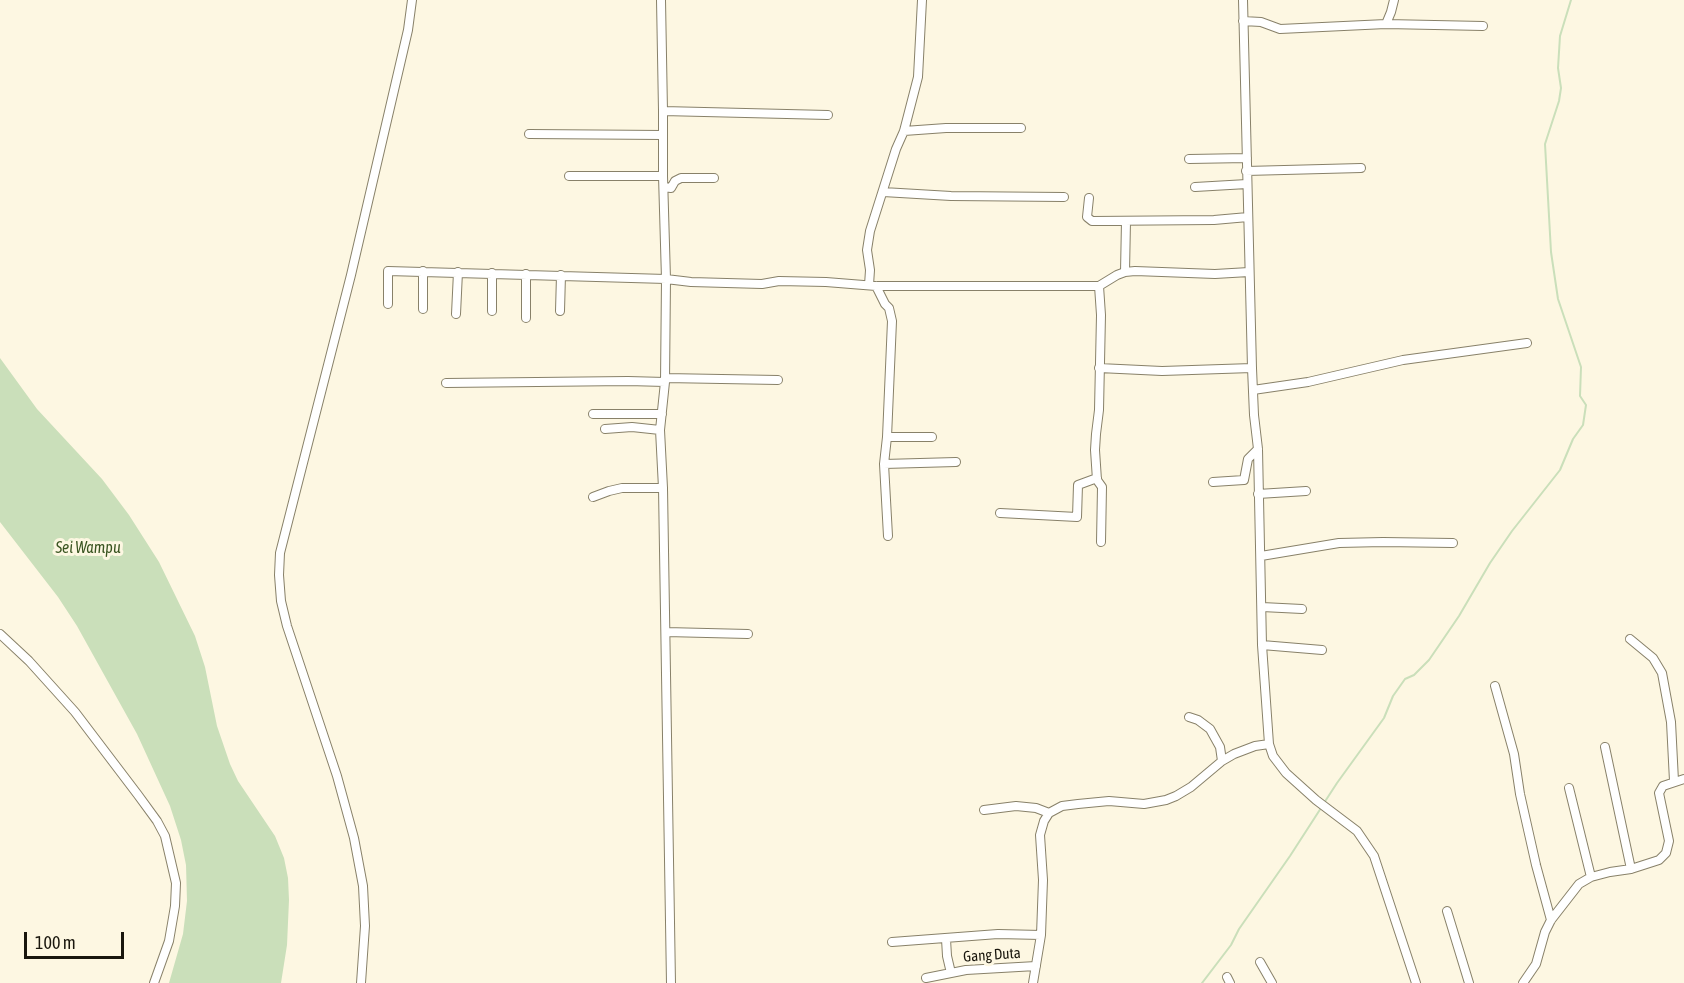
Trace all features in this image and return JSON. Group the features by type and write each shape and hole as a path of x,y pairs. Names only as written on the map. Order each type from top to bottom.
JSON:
{"street":[{"path":"361,983 365,926 363,886 354,838 337,776 287,626 281,601 280,553 351,275 408,30 412,0"},
{"path":"661,0 666,279 665,380 660,430 666,632 671,983"},
{"path":"888,536 884,464 892,321 889,308 872,286 867,250 870,231 904,131 918,76 922,0"},
{"path":"1243,0 1252,368 1258,449 1262,645 1269,744 1273,756 1286,773 1316,800 1357,831 1374,856 1416,983"},
{"path":"1386,24 1394,0"},
{"path":"1243,21 1261,22 1280,29 1386,24 1483,26"},
{"path":"663,111 828,115"},
{"path":"904,131 946,128 1021,128"},
{"path":"529,134 663,135"},
{"path":"1189,159 1247,158"},
{"path":"1246,171 1360,168"},
{"path":"568,176 663,176"},
{"path":"664,187 671,188 676,179 681,178 714,178"},
{"path":"1196,187 1247,184"},
{"path":"884,192 951,196 1064,197"},
{"path":"1089,198 1087,214 1088,219 1092,221 1214,220 1248,217"},
{"path":"1125,272 1126,221"},
{"path":"388,304 388,271 561,275 762,284 791,281 872,286 1099,286 1125,272 1135,271 1215,274 1250,272"},
{"path":"423,271 423,309"},
{"path":"456,314 458,272"},
{"path":"492,273 492,311"},
{"path":"526,274 526,318"},
{"path":"560,311 561,275"},
{"path":"1099,286 1100,410 1095,434 1095,450 1097,478 1102,487 1101,542"},
{"path":"1253,390 1308,382 1403,360 1527,343"},
{"path":"1099,368 1162,370 1252,368"},
{"path":"446,382 778,380"},
{"path":"593,414 662,414"},
{"path":"605,429 632,427 660,430"},
{"path":"887,437 932,437"},
{"path":"1214,482 1244,480 1248,459 1258,449"},
{"path":"884,464 956,462"},
{"path":"1000,513 1077,517 1078,485 1097,478"},
{"path":"592,497 622,488 663,488"},
{"path":"1258,494 1306,491"},
{"path":"1261,556 1339,543 1453,543"},
{"path":"1262,607 1302,609"},
{"path":"666,632 748,634"},
{"path":"0,634 29,661 75,712 157,821 165,836 176,883 175,906 169,941 154,983"},
{"path":"1630,639 1653,658 1662,673 1671,722 1674,781"},
{"path":"1262,645 1322,650"},
{"path":"1495,686 1514,754 1531,844 1551,920"},
{"path":"1189,717 1198,720 1214,734 1220,747 1222,761"},
{"path":"1033,983 1041,935 1043,880 1040,835 1049,813 1062,806 1078,804 1109,801 1144,804 1166,800 1191,787 1222,761 1240,751 1269,744"},
{"path":"1605,747 1631,869"},
{"path":"1523,983 1536,964 1545,932 1551,920 1579,884 1592,877 1631,869 1659,860 1666,853 1669,842 1659,793 1663,786 1684,779"},
{"path":"1569,788 1592,877"},
{"path":"984,810 1022,806 1049,813"},
{"path":"1447,911 1469,983"},
{"path":"892,942 999,934 1041,935"},
{"path":"946,939 951,973"},
{"path":"1260,962 1272,983"},
{"name":"Gang Duta","path":"926,978 966,970 1036,966"}],"water":[{"name":"Sei Wampu","path":"0,358 37,409 102,479 129,515 159,562 195,636 205,667 217,726 230,764 238,781 275,836 284,858 289,900 287,945 281,983 169,983 183,934 187,901 186,865 181,840 170,806 137,734 77,626 58,597 0,522"}],"waterway":[{"path":"1324,803 1384,718 1393,696 1405,679 1414,675 1429,660 1512,531 1560,470 1573,439 1583,425 1586,405 1580,396 1581,367 1558,299 1551,252 1545,144 1559,101 1560,36 1571,0"},
{"path":"1202,983 1231,945 1239,929 1321,808"}]}
